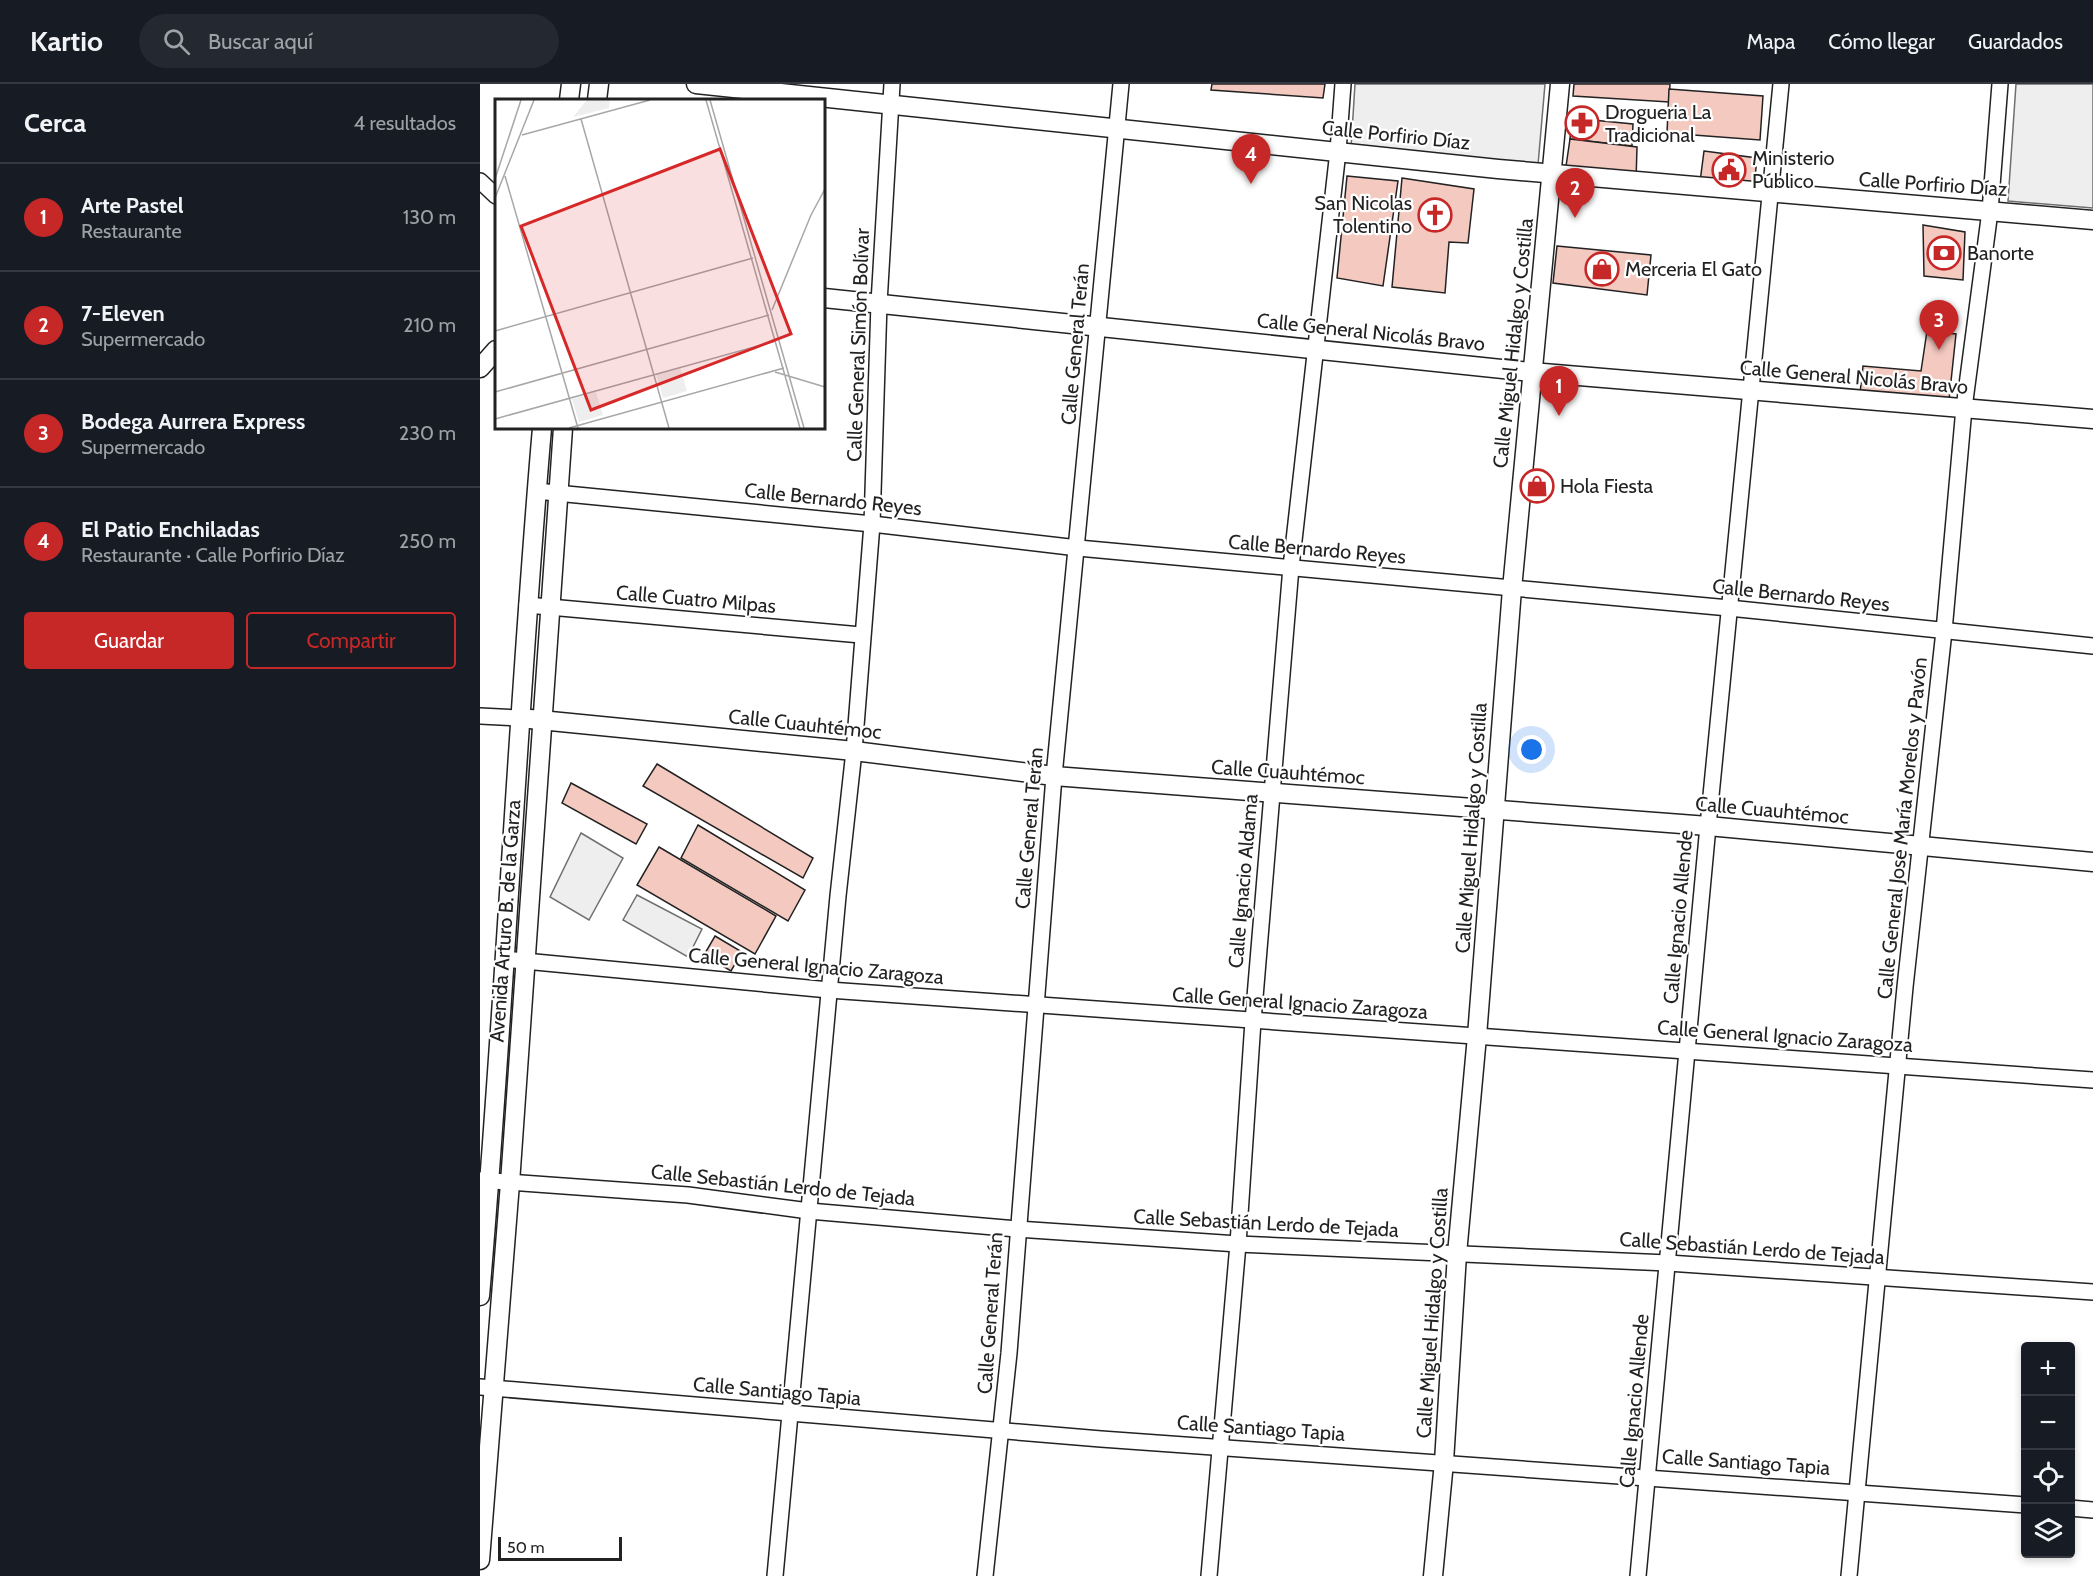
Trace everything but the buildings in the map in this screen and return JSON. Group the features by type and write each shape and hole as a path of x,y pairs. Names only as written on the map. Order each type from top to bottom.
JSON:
{"street":[{"path":"569,99 571,84"},
{"path":"597,99 599,84"},
{"name":"Calle Porfirio Díaz","path":"696,84 1553,174 2093,220"},
{"name":"Calle General Simón Bolívar","path":"775,1576 792,1413 829,990 854,752 861,635 872,524 879,303 892,84"},
{"name":"Calle General Terán","path":"985,1576 1002,1430 1054,776 1078,548 1121,84"},
{"name":"Calle Ignacio Aldama","path":"1209,1576 1238,1244 1253,1021 1291,567 1338,151 1343,84"},
{"name":"Calle Miguel Hidalgo y Costilla","path":"1433,1576 1444,1462 1457,1254 1477,1036 1512,588 1560,84"},
{"name":"Calle Ignacio Allende","path":"1638,1576 1708,826 1772,194 1781,84"},
{"name":"Calle General Jose María Morelos y Pavón","path":"1849,1576 1944,631 1964,408 1990,211 2000,84"},
{"name":"Calle General Nicolás Bravo","path":"825,298 1531,372 2093,419"},
{"path":"480,368 495,351"},
{"name":"Avenida Arturo B. de la Garza","path":"480,1296 484,1181 505,960 527,605 542,429"},
{"name":"Avenida Arturo B. de la Garza","path":"480,1560 487,1388 510,1183 540,720 563,429"},
{"name":"Calle Bernardo Reyes","path":"536,491 872,524 1078,548 1729,608 2093,646"},
{"name":"Calle Cuatro Milpas","path":"527,605 861,635"},
{"name":"Calle Cuauhtémoc","path":"480,716 520,718 854,752 1054,776 1271,795 1495,809 1708,826 2093,862"},
{"name":"Calle General Ignacio Zaragoza","path":"505,960 829,990 2093,1080"},
{"name":"Calle Sebastián Lerdo de Tejada","path":"484,1181 688,1195 809,1211 1017,1229 1238,1244 1668,1263 2093,1292"},
{"name":"Calle Santiago Tapia","path":"487,1388 1221,1447 1649,1476 2021,1505"},
{"path":"2075,1508 2093,1510"}],"shaded area":[{"path":"1355,84 1545,84 1538,165 1351,148"},
{"path":"2016,84 2093,84 2093,208 2008,201"},
{"path":"581,833 623,858 589,920 550,897"},
{"path":"637,895 702,929 688,957 623,920"}],"place":[{"name":"Drogueria La Tradicional","path":"1582,123"},
{"name":"Ministerio Público","path":"1729,170"},
{"name":"El Patio Enchiladas","path":"1251,184"},
{"name":"San Nicolas Tolentino","path":"1435,215"},
{"name":"7-Eleven","path":"1575,218"},
{"name":"Banorte","path":"1944,253"},
{"name":"Merceria El Gato","path":"1602,269"},
{"name":"Bodega Aurrera Express","path":"1939,350"},
{"name":"Arte Pastel","path":"1559,416"},
{"name":"Hola Fiesta","path":"1537,486"}]}
